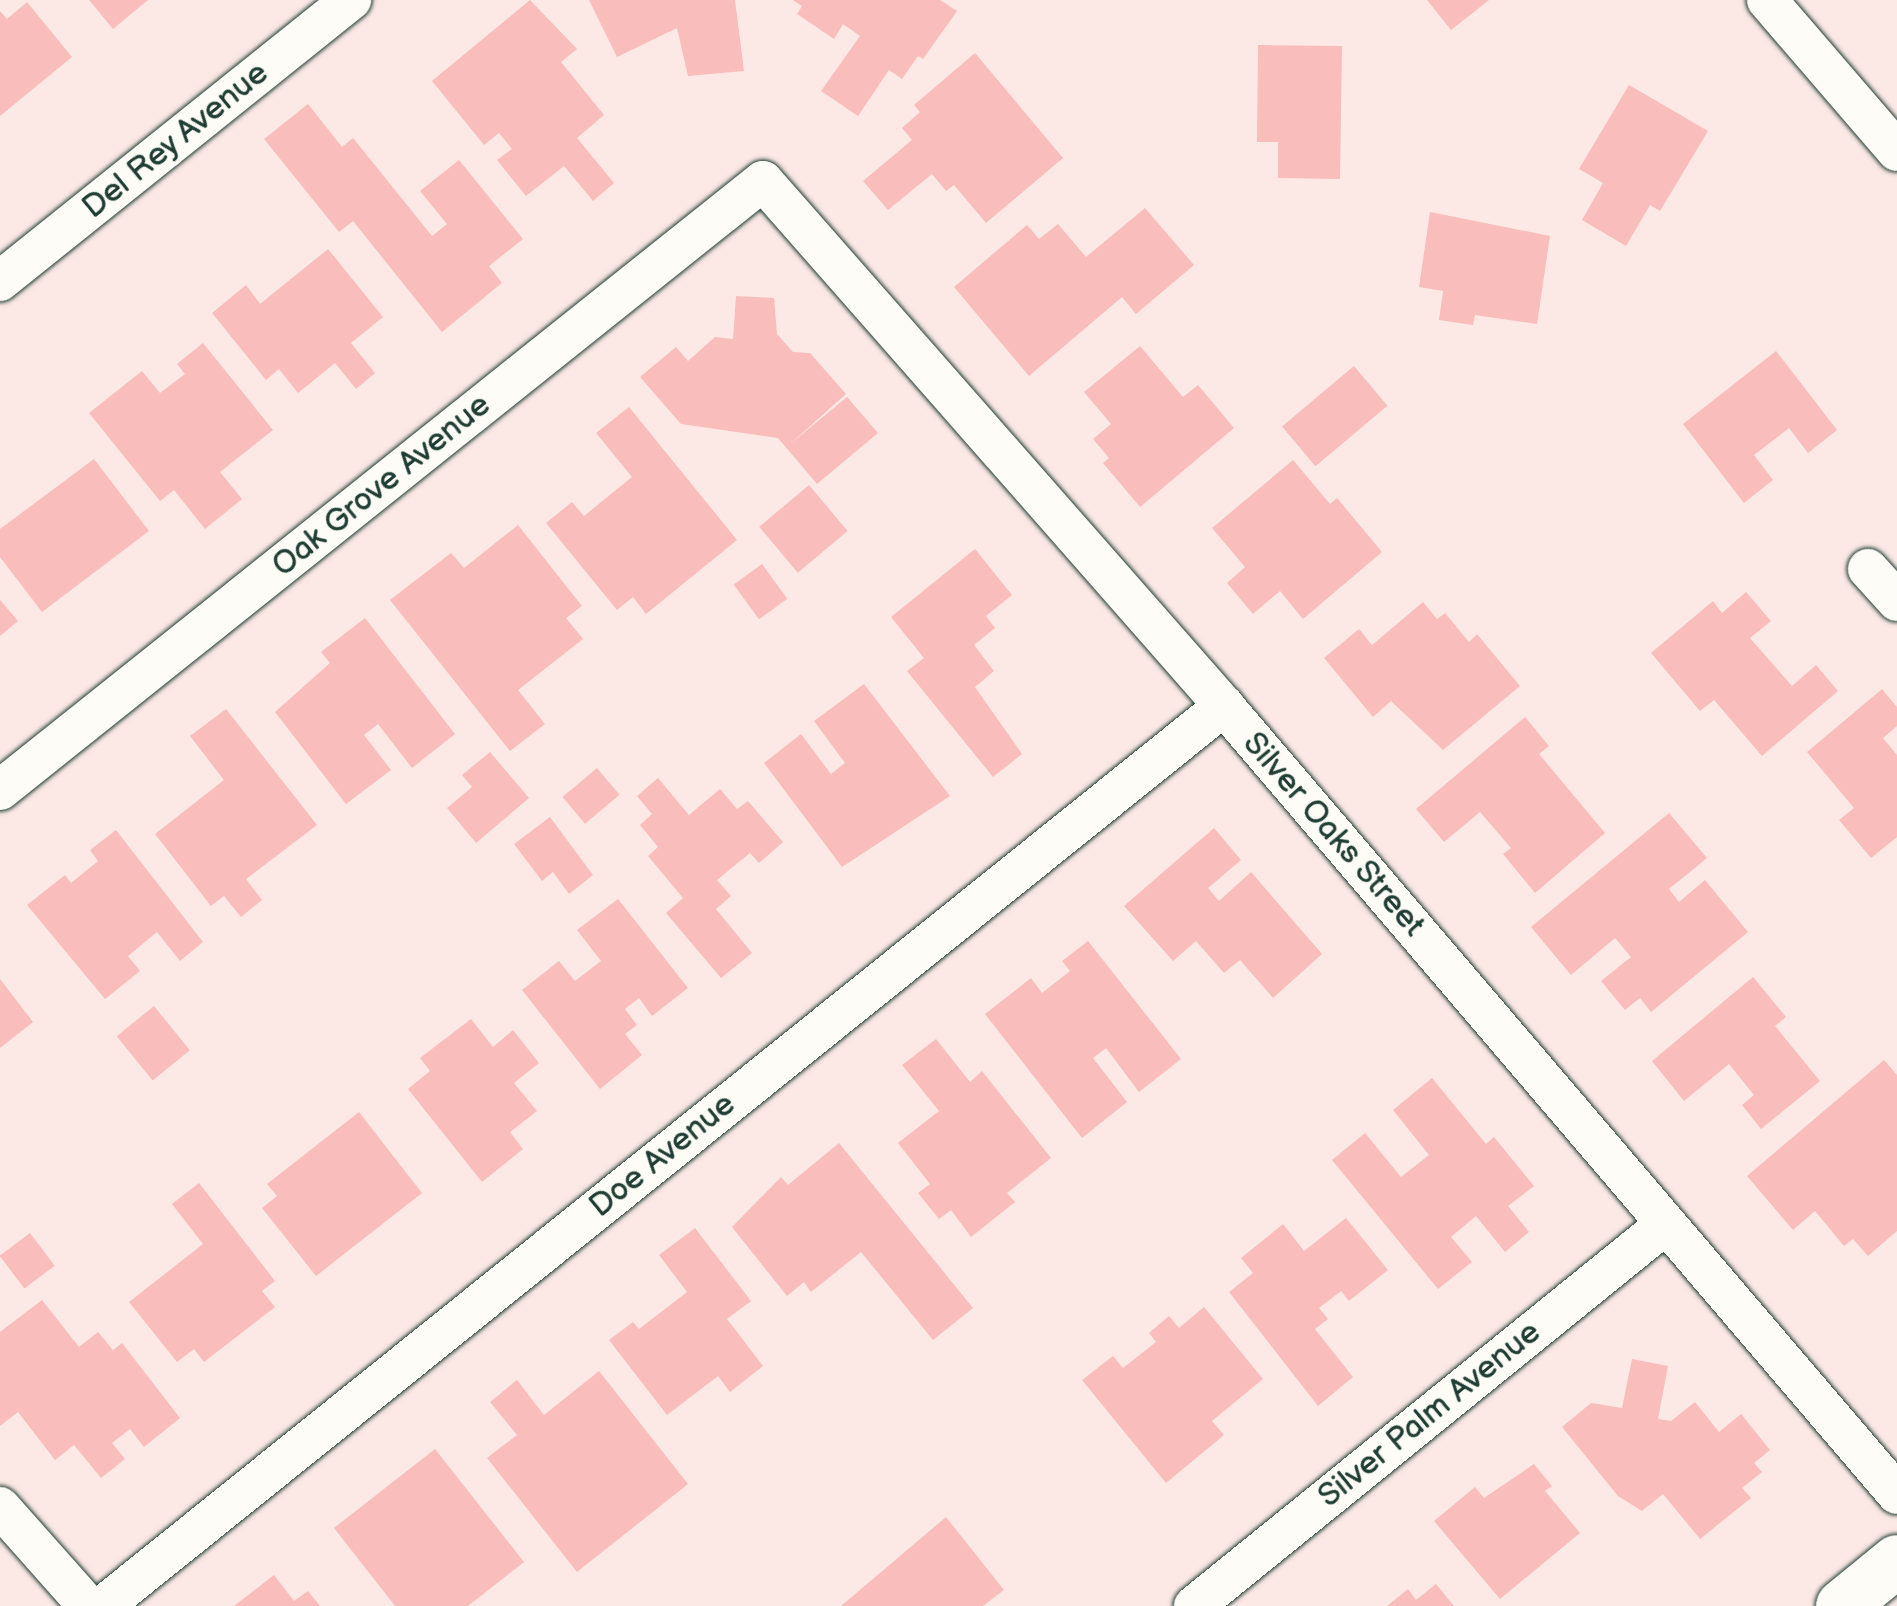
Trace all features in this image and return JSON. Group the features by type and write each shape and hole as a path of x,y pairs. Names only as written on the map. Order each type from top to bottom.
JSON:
{"main road":[{"path":"1842,1606 1897,1560"}],"street":[{"path":"1766,0 1897,151"},
{"name":"Del Rey Avenue","path":"0,281 339,4"},
{"name":"Silver Oaks Street","path":"763,181 1224,706 1897,1494"},
{"name":"Oak Grove Avenue","path":"0,790 763,181"},
{"path":"1868,569 1897,602"},
{"name":"Doe Avenue","path":"102,1606 1224,706"},
{"name":"Silver Palm Avenue","path":"1194,1606 1666,1224"},
{"path":"0,1506 88,1606"}],"building":[{"path":"89,0 148,0 113,29"},
{"path":"530,0 577,49 561,62 604,115 577,138 614,183 593,201 564,166 526,196 497,160 512,149 499,133 484,145 432,81"},
{"path":"589,0 735,0 744,71 688,76 677,28 617,57"},
{"path":"793,0 940,0 957,11 923,59 918,56 902,79 889,70 858,116 821,91 860,36 843,24 834,39 797,14 802,6"},
{"path":"1427,0 1489,0 1451,30"},
{"path":"27,2 72,57 0,116 0,11 7,19"},
{"path":"1258,45 1342,46 1340,179 1278,178 1278,142 1257,142"},
{"path":"975,53 1063,158 986,223 954,185 946,191 932,174 888,210 863,181 912,140 902,128 920,112 914,105"},
{"path":"1629,85 1708,131 1660,211 1650,205 1626,246 1582,220 1603,183 1579,169"},
{"path":"308,104 342,147 353,138 432,236 447,224 420,191 459,160 523,239 489,266 502,283 442,332 353,221 339,232 264,139"},
{"path":"1145,208 1194,265 1136,314 1122,297 1029,376 954,287 1027,225 1039,239 1058,224 1086,257"},
{"path":"1430,212 1550,236 1537,324 1475,315 1473,325 1439,320 1443,291 1419,287"},
{"path":"328,249 383,317 351,343 375,373 356,389 335,363 298,393 279,369 266,380 212,313 246,285 260,304"},
{"path":"736,296 774,298 777,334 793,352 810,353 846,394 789,445 847,397 878,433 817,484 778,438 681,424 640,377 676,347 688,361 715,337 733,339"},
{"path":"203,343 273,430 220,472 242,499 205,529 174,490 160,501 89,413 142,371 160,393 185,374 177,364"},
{"path":"1140,346 1183,397 1198,385 1234,428 1140,507 1103,463 1109,458 1093,439 1111,424 1084,392"},
{"path":"1776,351 1837,430 1808,453 1789,428 1754,455 1773,480 1744,503 1683,424"},
{"path":"1354,366 1387,406 1315,466 1282,426"},
{"path":"629,407 737,540 646,614 633,597 617,610 546,523 572,502 584,516 632,477 596,433"},
{"path":"94,459 149,531 42,612 0,557 0,529"},
{"path":"1293,460 1330,504 1337,498 1382,552 1303,619 1280,591 1253,614 1227,583 1245,567 1212,528"},
{"path":"809,485 848,531 798,573 759,527"},
{"path":"518,525 582,606 566,618 583,639 518,690 545,724 510,751 390,600 451,553 464,568"},
{"path":"975,549 1012,595 986,616 995,628 974,645 994,671 975,687 1022,754 993,777 907,671 924,658 891,617"},
{"path":"762,564 787,599 759,619 734,585"},
{"path":"1746,592 1771,621 1750,638 1792,686 1816,665 1838,691 1762,756 1714,700 1700,711 1651,653 1713,601 1722,613"},
{"path":"0,600 18,621 0,636"},
{"path":"1423,602 1437,619 1445,613 1469,642 1477,634 1520,686 1443,750 1391,701 1373,717 1324,658 1359,629 1372,645"},
{"path":"365,618 455,734 412,768 378,724 364,735 391,770 346,804 275,712 330,663 321,652"},
{"path":"864,684 950,796 842,867 764,763 801,734 831,774 845,763 814,721"},
{"path":"1882,689 1897,707 1897,726 1883,738 1897,755 1897,837 1871,858 1839,820 1854,808 1807,752"},
{"path":"226,709 317,825 246,879 262,900 241,917 224,896 211,906 155,834 224,780 190,736"},
{"path":"1525,717 1549,746 1539,754 1605,833 1535,893 1503,854 1511,848 1480,812 1444,842 1416,809"},
{"path":"490,752 529,798 476,843 447,808 472,787 462,775"},
{"path":"597,768 619,795 585,824 563,797"},
{"path":"658,778 689,815 720,789 737,809 748,801 783,842 759,863 750,853 717,880 731,896 716,909 752,953 721,978 666,913 683,898 648,856 658,847 640,825 652,814 637,796"},
{"path":"1669,813 1707,858 1669,889 1679,902 1705,880 1748,932 1651,1012 1640,998 1625,1010 1601,981 1631,957 1615,938 1571,975 1531,927"},
{"path":"550,817 593,875 569,894 553,872 542,881 514,844"},
{"path":"1214,828 1241,860 1208,888 1219,901 1251,872 1322,954 1273,998 1240,960 1224,973 1196,941 1173,961 1124,906"},
{"path":"116,830 203,942 180,961 157,932 128,956 140,971 105,999 27,905 65,875 71,883 98,861 90,850"},
{"path":"618,899 688,988 652,1016 639,998 625,1009 637,1025 625,1034 642,1055 600,1089 522,990 559,961 575,981 601,961 577,930"},
{"path":"1088,941 1181,1059 1139,1092 1106,1048 1093,1058 1127,1102 1082,1138 985,1014 1031,978 1042,993 1070,971 1062,961"},
{"path":"1753,977 1786,1017 1775,1026 1820,1081 1761,1129 1742,1105 1754,1095 1729,1064 1684,1101 1652,1061"},
{"path":"0,979 33,1022 0,1048"},
{"path":"154,1006 190,1050 153,1081 117,1036"},
{"path":"471,1019 493,1047 513,1030 539,1063 514,1083 537,1111 510,1132 523,1149 482,1182 408,1089 430,1071 420,1058"},
{"path":"936,1039 970,1082 982,1071 1051,1158 1007,1193 1015,1202 971,1237 951,1210 939,1219 918,1193 930,1184 898,1143 939,1111 902,1065"},
{"path":"1884,1060 1897,1075 1897,1231 1868,1256 1853,1239 1844,1246 1815,1211 1793,1230 1747,1176"},
{"path":"1432,1078 1486,1144 1494,1137 1534,1186 1508,1206 1529,1232 1505,1252 1476,1216 1451,1237 1472,1262 1438,1289 1332,1160 1365,1133 1401,1177 1429,1155 1393,1110"},
{"path":"359,1112 422,1193 316,1276 262,1208 277,1196 267,1184"},
{"path":"839,1143 973,1308 933,1340 861,1252 811,1292 804,1282 787,1296 732,1227 781,1177 788,1185"},
{"path":"199,1183 275,1281 262,1291 275,1307 204,1362 194,1349 177,1362 129,1302 203,1244 172,1204"},
{"path":"1346,1218 1388,1270 1349,1301 1341,1291 1319,1308 1328,1319 1315,1329 1353,1377 1318,1406 1229,1292 1253,1273 1241,1258 1283,1224 1304,1251"},
{"path":"695,1228 751,1301 727,1319 763,1366 730,1392 718,1376 667,1415 609,1340 633,1322 639,1329 687,1292 659,1255"},
{"path":"30,1233 55,1266 24,1289 0,1256"},
{"path":"42,1300 79,1347 98,1332 113,1350 122,1343 180,1418 144,1447 130,1429 112,1443 125,1459 101,1478 74,1445 55,1460 18,1412 0,1426 0,1332"},
{"path":"1204,1307 1263,1379 1212,1421 1224,1435 1166,1483 1082,1380 1113,1356 1123,1368 1156,1342 1149,1333 1169,1316 1179,1328"},
{"path":"1632,1359 1668,1366 1658,1419 1671,1421 1695,1402 1719,1432 1741,1414 1770,1450 1754,1463 1762,1472 1742,1488 1751,1498 1700,1539 1663,1494 1642,1511 1618,1496 1562,1427 1591,1403 1622,1408"},
{"path":"599,1371 688,1484 577,1572 487,1458 517,1435 490,1402 517,1380 544,1415"},
{"path":"435,1449 524,1562 468,1606 395,1606 334,1528"},
{"path":"1534,1464 1552,1486 1545,1491 1580,1533 1500,1599 1434,1521 1475,1487 1484,1498"},
{"path":"946,1517 1004,1590 983,1606 841,1606"},
{"path":"274,1575 294,1601 308,1591 320,1606 234,1606"},
{"path":"1436,1584 1454,1606 1387,1606 1408,1589 1416,1600"}]}
